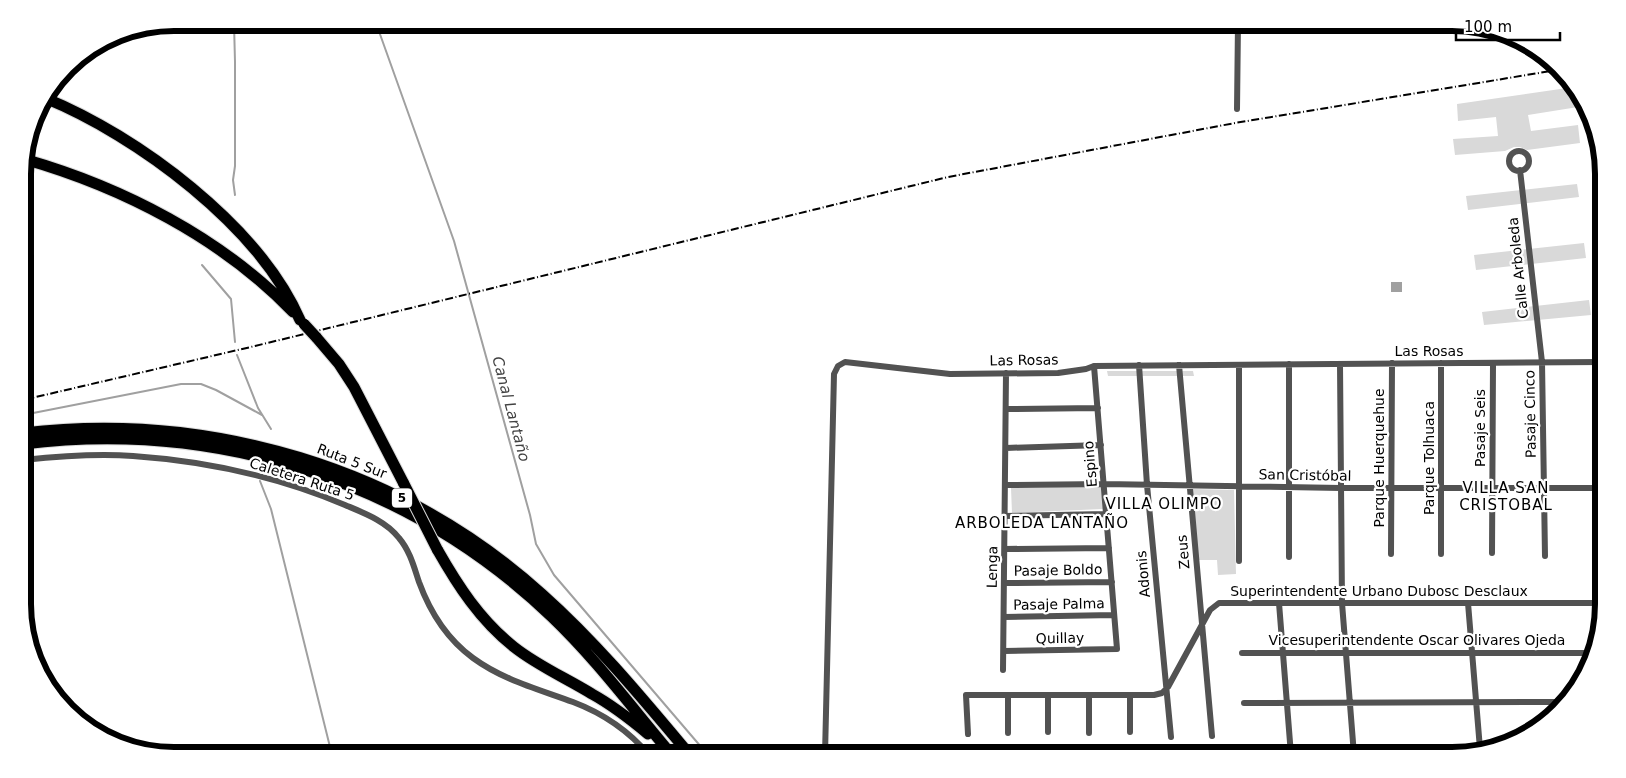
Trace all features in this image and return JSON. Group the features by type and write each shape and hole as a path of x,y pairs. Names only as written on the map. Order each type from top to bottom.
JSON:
{"highway":[{"path":"52,101 77,112 115,134 160,164 194,190 227,220 256,251 285,291 302,322"},
{"path":"32,162 91,182 129,198 165,217 203,240 273,294 316,337 339,364 354,387 437,549 467,599 483,618 503,638 539,665 608,704 639,726 663,747"},
{"name":"Ruta 5 Sur","path":"31,433 66,429 116,428 211,436 301,457 349,474 389,492 465,534 500,559 541,593 603,654 683,747"},
{"name":"Ruta 5 Sur","path":"31,443 67,439 114,438 202,445 250,454 294,466 336,480 378,498 422,520 461,545 498,571 535,601 565,629 592,659 665,747"}],"street":[{"path":"1237,109 1238,31"},
{"name":"Calle Arboleda","path":"1520,170 1542,362"},
{"name":"Las Rosas","path":"825,746 834,374 838,366 844,362 950,374 1072,372 1094,366 1595,362"},
{"name":"Pasaje Cinco","path":"1542,362 1545,556"},
{"name":"Parque Huerquehue","path":"1391,554 1392,363"},
{"name":"Parque Tolhuaca","path":"1441,554 1442,363"},
{"name":"Pasaje Seis","path":"1492,363 1492,553"},
{"path":"1289,364 1289,558"},
{"path":"1340,364 1342,604 1353,746"},
{"name":"Zeus","path":"1179,365 1212,736"},
{"path":"1239,365 1239,561"},
{"name":"Espino","path":"1094,366 1117,649"},
{"name":"Adonis","path":"1139,366 1147,485 1171,738"},
{"name":"Lenga","path":"1004,670 1006,373"},
{"path":"1007,409 1098,408"},
{"path":"1006,448 1101,445"},
{"name":"Caletera Ruta 5","path":"31,459 96,454 184,462 271,480 320,495 356,509 388,527 403,542 410,555 428,603 444,629 463,650 482,664 506,677 573,702 596,713 624,731 640,747"},
{"name":"San Cristóbal","path":"1006,485 1104,484 1289,488 1595,488"},
{"path":"1005,516 1106,514"},
{"path":"1005,549 1109,548"},
{"name":"Pasaje Boldo","path":"1005,584 1112,582"},
{"path":"1279,603 1290,746"},
{"path":"1468,603 1480,744"},
{"name":"Superintendente Urbano Dubosc Desclaux","path":"1165,690 1210,610 1219,604 1595,603"},
{"name":"Pasaje Palma","path":"1004,617 1114,616"},
{"name":"Quillay","path":"1004,652 1117,649"},
{"name":"Vicesuperintendente Oscar Olivares Ojeda","path":"1242,653 1586,652"},
{"path":"968,734 966,696 1154,695 1165,690"},
{"path":"1089,695 1090,732"},
{"path":"1130,695 1130,732"},
{"path":"1008,696 1008,733"},
{"path":"1048,696 1048,732"},
{"path":"1244,703 1556,702"}],"shaded area":[{"path":"1566,88 1578,107 1528,115 1531,131 1578,125 1580,143 1527,150 1514,147 1505,151 1455,155 1453,139 1498,136 1496,117 1458,121 1457,104"},
{"path":"1577,184 1579,197 1468,210 1466,196"},
{"path":"1584,243 1586,258 1476,270 1474,255"},
{"path":"1391,282 1402,282 1402,292 1391,292"},
{"path":"1589,300 1591,315 1484,325 1482,312"},
{"path":"1107,371 1193,371 1194,376 1108,376"},
{"path":"1101,486 1103,509 1012,513 1011,488"},
{"path":"1191,489 1234,490 1236,574 1218,575 1217,560 1198,560"}],"waterway":[{"path":"234,32 235,166 233,180 235,195"},
{"name":"Canal Lantaño","path":"379,32 454,241 530,515 536,544 554,575 701,747"},
{"path":"202,265 231,299 235,342"},
{"path":"237,355 258,408 271,429"},
{"path":"31,413 181,384 201,384 262,415"},
{"path":"260,481 271,509 330,747"}],"railway":[{"path":"31,398 255,346 948,177 1235,123 1551,71"}],"district":[{"name":"VILLA SAN CRISTOBAL","path":"1506,496"},
{"name":"VILLA OLIMPO","path":"1164,504"},
{"name":"ARBOLEDA LANTAÑO","path":"1042,523"}]}
